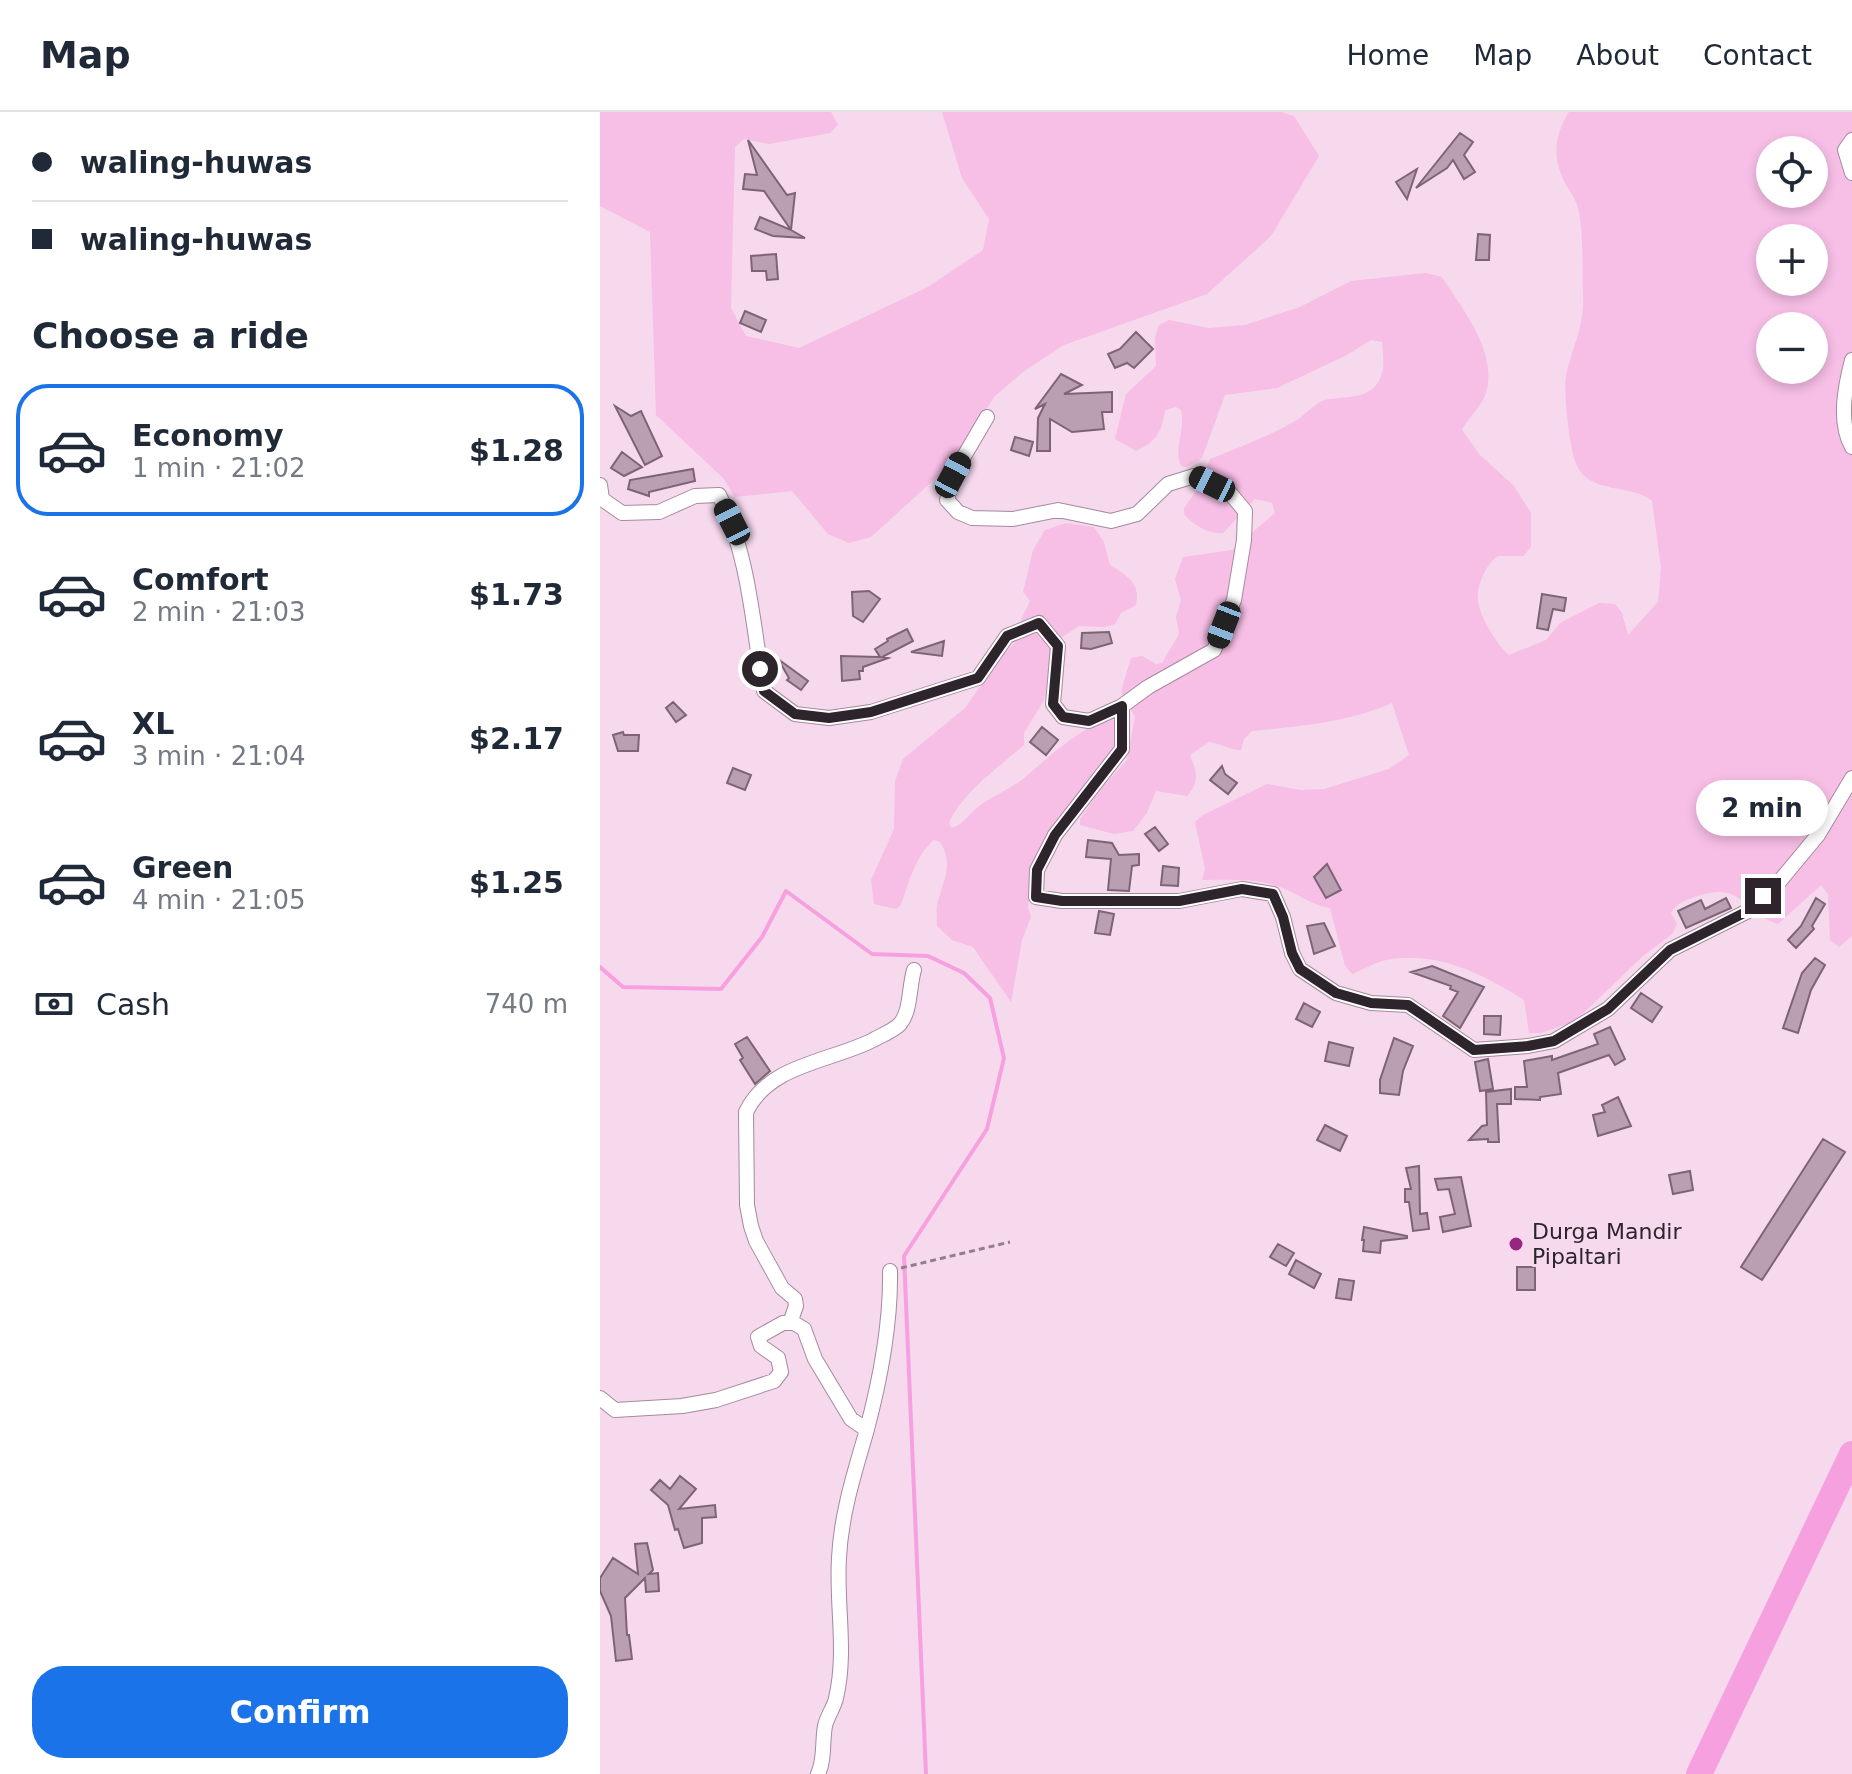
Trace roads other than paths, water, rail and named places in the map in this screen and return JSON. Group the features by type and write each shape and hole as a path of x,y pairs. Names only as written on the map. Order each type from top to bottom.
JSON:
{"street":[{"path":"1852,140 1845,150 1852,173"},
{"path":"1852,360 1844,416 1852,447"},
{"path":"600,485 602,499 622,513 659,512 695,496 719,495 732,522 741,558 764,691 795,714 829,718 871,712 978,678 1007,636 1039,623 1058,646 1053,704 1063,717 1089,721 1122,706 1148,687 1214,650 1234,600 1244,540 1245,511 1230,493 1194,476 1168,484 1137,514 1111,521 1058,510 1013,519 972,518 958,512 947,500 953,475 987,417"},
{"path":"1122,706 1122,749 1055,835 1037,870 1036,897 1062,901 1179,901 1242,889 1273,894 1300,969 1336,993 1371,1003 1408,1005 1474,1050 1554,1041 1608,1009 1670,950 1748,911 1779,882 1818,835 1852,778"},
{"path":"790,1323 796,1306 795,1299 782,1288 756,1241 749,1215 746,1112 761,1089 776,1076 857,1048 893,1030 902,1021 914,970"},
{"path":"818,1774 824,1751 825,1726 836,1698 842,1632 839,1559 843,1523 867,1430 887,1331 890,1271"},
{"path":"600,1398 615,1410 657,1409 716,1400 774,1381 781,1372 778,1358 761,1346 758,1337 783,1323 794,1323 804,1329 815,1359 851,1419 867,1430"}],"waterway":[{"path":"600,967 623,987 721,989 762,937 786,891 872,954 928,956 964,973 990,998 1004,1058 987,1129 904,1256 926,1774"},
{"path":"1699,1774 1852,1454"}],"place":[{"name":"Durga Mandir Pipaltari","path":"1516,1244"}]}
